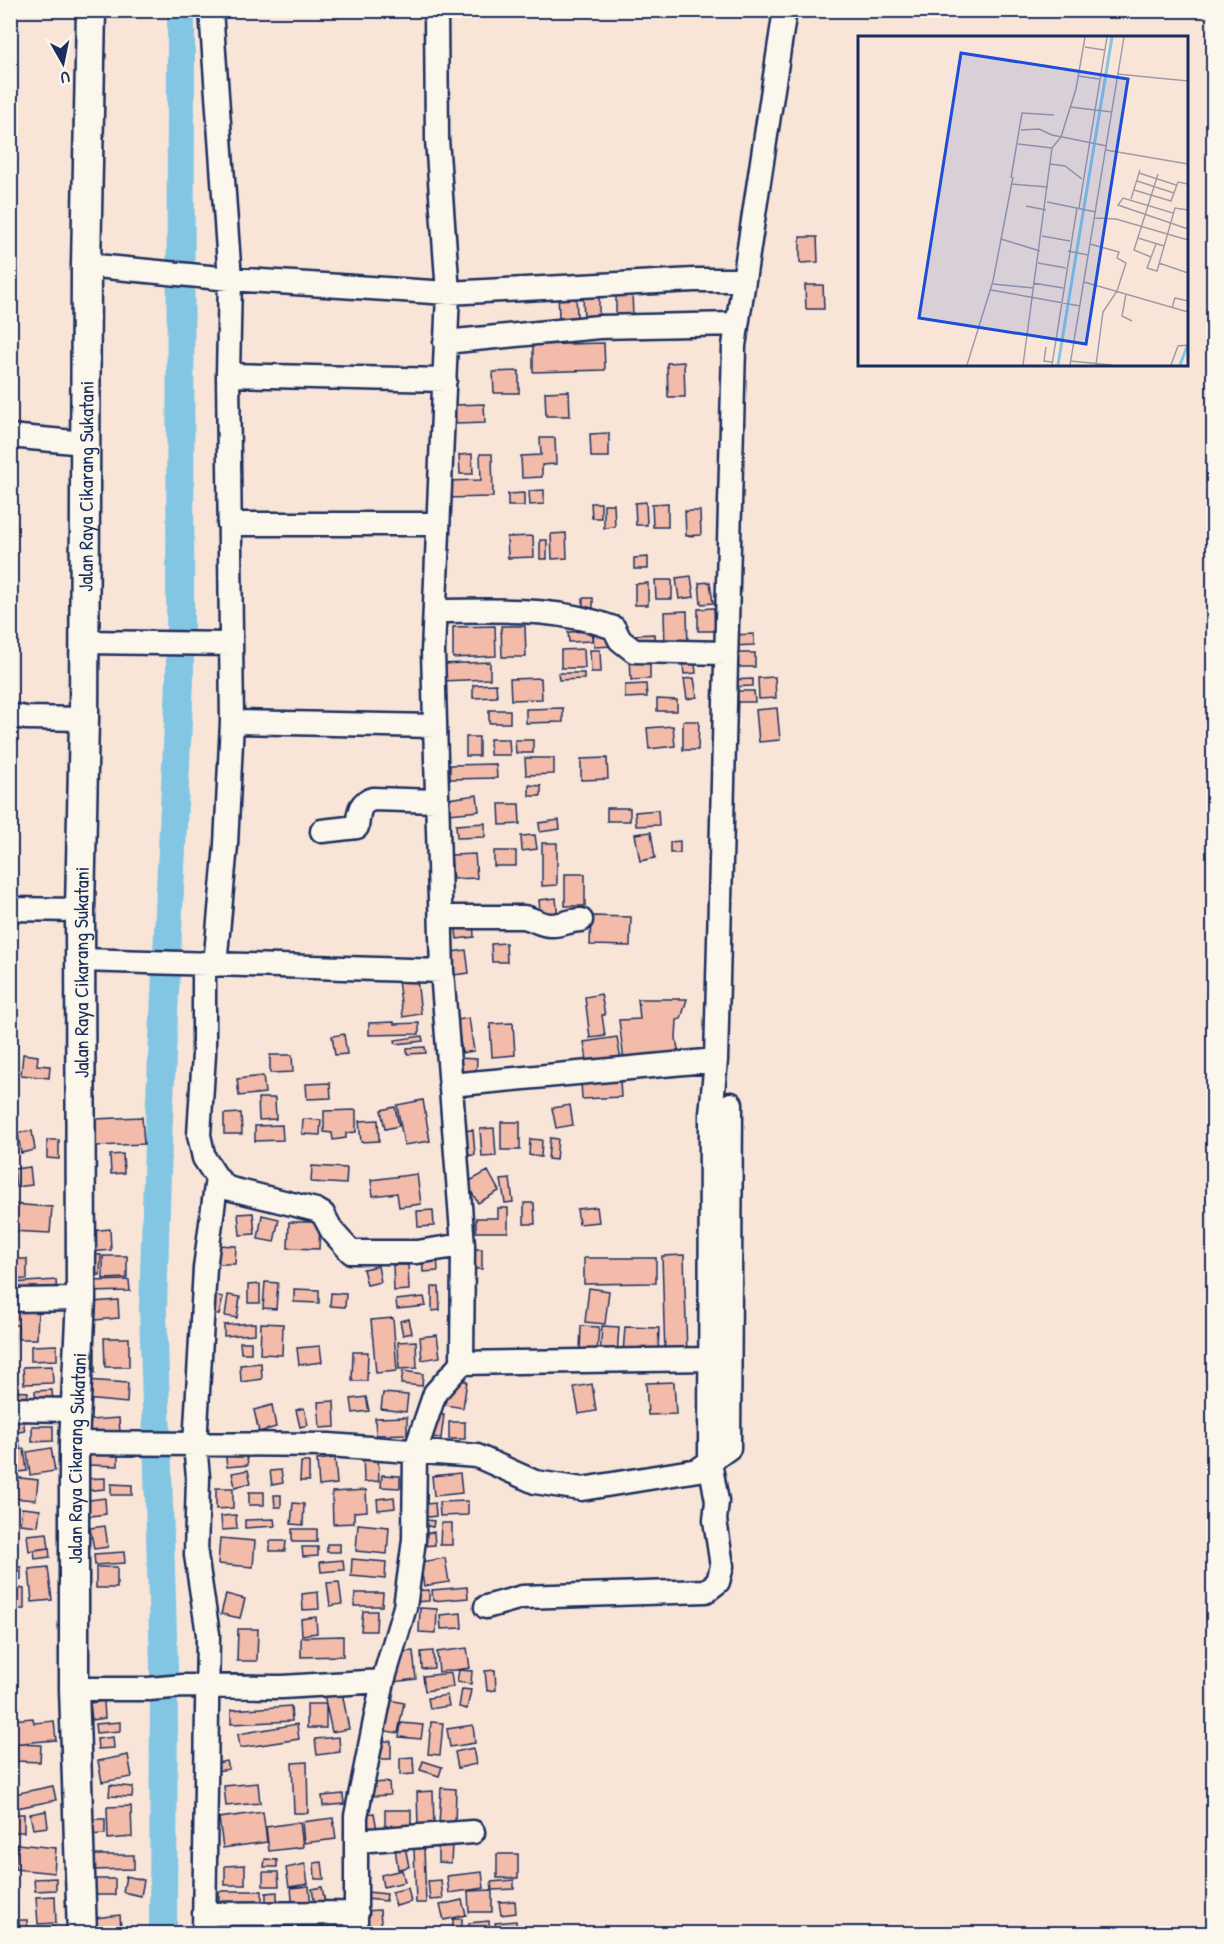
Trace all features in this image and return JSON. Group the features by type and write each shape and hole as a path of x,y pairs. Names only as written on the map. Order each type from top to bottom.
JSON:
{"main road":[{"name":"Jalan Raya Cikarang Sukatani","path":"82,1934 74,1689 74,1410 81,1299 80,910 84,719 86,265 91,10"}],"street":[{"path":"212,10 219,278 228,375 229,524 225,644 232,722 226,845 205,963 204,1054 199,1135 204,1158 217,1178 227,1188 316,1210 323,1214 332,1231 351,1252 417,1252 463,1245"},
{"path":"217,1178 205,1268 192,1444 198,1477 196,1555 208,1634 204,1924 356,1923 358,1799 383,1681 405,1607 414,1540 415,1452 435,1393 462,1363 463,1245 442,971 433,652 448,293 437,139 436,10"},
{"path":"486,1606 522,1597 706,1591 717,1582 722,1566 715,1520 717,1501 710,1462 711,1114 716,1060 734,346 785,10"},
{"path":"86,265 219,278 448,293 694,280 744,280"},
{"path":"445,342 599,327 736,324"},
{"path":"228,375 445,380"},
{"path":"10,436 84,443"},
{"path":"229,524 437,524"},
{"path":"435,611 550,612 588,619 614,628 620,639 634,651 725,653"},
{"path":"84,642 225,644"},
{"path":"10,716 84,719"},
{"path":"232,722 435,726"},
{"path":"322,831 357,827 359,809 366,801 373,799 437,801"},
{"path":"10,909 80,910"},
{"path":"441,916 523,917 553,926 581,920"},
{"path":"81,960 442,971"},
{"path":"450,1085 716,1060"},
{"path":"74,1443 329,1445 477,1456 535,1482 582,1490 698,1470 729,1448 730,1104 711,1114"},
{"path":"10,1300 81,1299"},
{"path":"462,1363 710,1359"},
{"path":"10,1408 74,1410"},
{"path":"74,1689 148,1689 183,1686 282,1687 383,1681"},
{"path":"357,1841 473,1832"}],"building":[{"path":"800,237 817,237 818,262 800,263"},
{"path":"805,285 823,285 824,309 806,309"},
{"path":"576,291 577,318 559,318 558,292"},
{"path":"632,292 633,317 616,318 616,293"},
{"path":"583,297 599,297 599,319 584,320"},
{"path":"604,343 605,370 533,372 533,345"},
{"path":"684,362 685,397 668,397 667,363"},
{"path":"519,371 519,393 494,393 493,372"},
{"path":"569,391 570,416 546,416 545,392"},
{"path":"484,404 485,423 456,424 455,405"},
{"path":"609,433 609,457 591,457 590,434"},
{"path":"540,438 555,438 556,464 542,465 542,477 522,478 521,456 541,455"},
{"path":"472,454 473,474 460,474 459,455"},
{"path":"480,454 492,454 493,497 444,498 444,481 481,480"},
{"path":"544,490 544,504 530,505 529,491"},
{"path":"524,493 524,506 508,506 508,494"},
{"path":"646,502 647,525 636,525 635,503"},
{"path":"591,503 601,503 601,518 592,518"},
{"path":"668,503 668,527 653,527 652,504"},
{"path":"604,504 614,504 615,527 604,528"},
{"path":"685,511 700,511 701,535 686,536"},
{"path":"566,533 567,558 552,559 551,534"},
{"path":"533,536 534,557 508,558 507,537"},
{"path":"540,540 547,540 547,559 540,559"},
{"path":"648,557 648,569 634,569 634,558"},
{"path":"691,576 694,597 679,599 676,578"},
{"path":"655,580 672,580 672,599 656,599"},
{"path":"710,582 713,603 701,604 699,583"},
{"path":"648,583 648,605 635,605 635,584"},
{"path":"583,598 593,598 593,610 583,611"},
{"path":"714,608 715,631 698,631 698,609"},
{"path":"687,611 688,650 665,650 664,612"},
{"path":"495,626 496,656 453,658 453,627"},
{"path":"501,626 525,626 526,657 502,657"},
{"path":"614,630 614,646 594,647 593,631"},
{"path":"592,631 592,641 569,642 568,632"},
{"path":"654,634 655,648 633,649 632,635"},
{"path":"754,634 754,645 731,646 731,635"},
{"path":"584,649 585,668 561,668 561,650"},
{"path":"590,650 600,650 601,672 591,672"},
{"path":"733,653 755,653 755,667 733,667"},
{"path":"650,655 650,679 631,680 630,656"},
{"path":"694,655 696,673 684,674 682,656"},
{"path":"490,662 490,679 441,681 440,664"},
{"path":"558,673 584,673 584,679 559,680"},
{"path":"775,677 776,698 759,699 758,678"},
{"path":"541,678 542,699 511,700 510,679"},
{"path":"694,678 697,697 687,699 684,679"},
{"path":"753,679 753,686 729,687 729,680"},
{"path":"496,684 497,697 473,698 473,685"},
{"path":"646,684 647,697 625,698 625,685"},
{"path":"738,691 754,691 755,702 738,702"},
{"path":"657,699 677,700 677,711 657,711"},
{"path":"563,708 563,722 526,723 526,709"},
{"path":"777,708 780,740 759,742 756,710"},
{"path":"489,710 510,710 510,723 489,723"},
{"path":"683,721 699,721 698,750 683,750"},
{"path":"673,726 675,746 649,749 647,728"},
{"path":"466,737 479,737 479,756 466,756"},
{"path":"490,739 509,739 510,755 490,755"},
{"path":"515,740 533,740 533,753 516,753"},
{"path":"525,758 554,758 554,774 526,775"},
{"path":"607,758 608,779 581,780 581,759"},
{"path":"496,764 497,778 450,779 450,765"},
{"path":"529,785 541,786 541,796 529,796"},
{"path":"477,795 479,811 449,814 447,799"},
{"path":"499,804 519,804 520,824 500,825"},
{"path":"607,808 630,808 630,821 607,821"},
{"path":"658,810 659,825 636,826 635,812"},
{"path":"559,820 560,829 540,832 539,823"},
{"path":"485,823 485,837 457,838 456,825"},
{"path":"651,832 655,858 640,861 635,834"},
{"path":"535,835 537,849 522,851 521,836"},
{"path":"680,841 680,853 670,853 670,842"},
{"path":"542,843 557,843 557,885 542,886"},
{"path":"494,851 516,851 516,866 494,866"},
{"path":"475,854 477,878 453,879 451,855"},
{"path":"565,874 585,874 585,906 565,906"},
{"path":"556,898 558,919 541,921 539,900"},
{"path":"591,916 631,917 630,946 590,945"},
{"path":"473,919 474,937 457,939 455,921"},
{"path":"506,943 507,962 492,962 491,944"},
{"path":"466,950 469,973 454,975 451,952"},
{"path":"417,979 421,1014 403,1017 398,981"},
{"path":"601,994 605,1015 602,1015 605,1036 590,1038 585,997"},
{"path":"638,999 687,999 681,1019 677,1020 676,1038 679,1055 624,1061 619,1020 640,1019"},
{"path":"469,1018 474,1051 462,1053 457,1020"},
{"path":"394,1022 394,1024 419,1023 419,1034 369,1035 369,1023"},
{"path":"513,1023 515,1055 492,1057 490,1024"},
{"path":"344,1034 347,1054 335,1055 332,1036"},
{"path":"422,1036 423,1041 396,1044 395,1040"},
{"path":"617,1037 621,1061 588,1066 584,1042"},
{"path":"425,1047 426,1053 407,1054 407,1048"},
{"path":"23,1054 38,1056 37,1065 50,1066 49,1078 21,1075"},
{"path":"270,1055 292,1055 293,1072 270,1073"},
{"path":"457,1058 477,1059 476,1075 456,1073"},
{"path":"263,1076 265,1093 239,1096 237,1079"},
{"path":"620,1079 621,1097 582,1099 581,1081"},
{"path":"330,1083 331,1098 307,1099 306,1084"},
{"path":"10,1087 14,1087 13,1106 10,1105"},
{"path":"258,1098 275,1098 276,1119 259,1120"},
{"path":"423,1100 430,1141 404,1145 397,1105"},
{"path":"570,1105 573,1125 556,1128 552,1108"},
{"path":"395,1107 399,1126 385,1129 381,1110"},
{"path":"356,1110 356,1132 346,1133 346,1138 333,1140 332,1133 324,1132 324,1111"},
{"path":"241,1113 242,1134 224,1134 224,1114"},
{"path":"142,1117 144,1144 96,1146 94,1119"},
{"path":"303,1119 321,1120 320,1135 302,1134"},
{"path":"378,1120 379,1141 361,1142 359,1121"},
{"path":"501,1122 520,1122 520,1150 501,1150"},
{"path":"282,1125 283,1140 255,1141 255,1126"},
{"path":"494,1128 496,1156 482,1157 480,1129"},
{"path":"473,1130 475,1155 459,1156 457,1131"},
{"path":"32,1131 35,1150 21,1153 18,1133"},
{"path":"550,1138 558,1139 556,1160 548,1159"},
{"path":"530,1139 542,1140 541,1157 529,1155"},
{"path":"47,1140 59,1140 59,1159 47,1158"},
{"path":"123,1154 124,1173 111,1174 110,1155"},
{"path":"312,1166 347,1168 346,1184 311,1182"},
{"path":"30,1167 32,1185 16,1187 14,1169"},
{"path":"488,1171 499,1191 478,1203 466,1183"},
{"path":"417,1174 421,1204 399,1207 397,1193 373,1196 371,1180"},
{"path":"510,1179 513,1202 505,1203 501,1180"},
{"path":"524,1203 534,1203 535,1224 524,1224"},
{"path":"10,1204 52,1207 50,1233 10,1231"},
{"path":"597,1207 599,1222 579,1224 577,1209"},
{"path":"498,1208 508,1208 508,1232 476,1232 476,1218 498,1218"},
{"path":"433,1210 434,1226 418,1227 417,1211"},
{"path":"253,1213 255,1234 240,1235 238,1214"},
{"path":"262,1215 279,1219 274,1242 258,1239"},
{"path":"289,1222 320,1222 319,1249 288,1248"},
{"path":"110,1229 111,1250 92,1252 90,1231"},
{"path":"217,1245 236,1246 235,1264 216,1264"},
{"path":"471,1249 482,1249 482,1269 471,1269"},
{"path":"84,1254 101,1255 100,1275 83,1275"},
{"path":"437,1254 438,1271 423,1272 422,1255"},
{"path":"684,1255 687,1355 665,1356 662,1256"},
{"path":"103,1256 127,1256 127,1278 103,1279"},
{"path":"584,1258 656,1258 656,1283 584,1284"},
{"path":"10,1259 27,1259 27,1279 10,1280"},
{"path":"393,1265 408,1265 409,1290 394,1291"},
{"path":"378,1266 381,1282 367,1285 363,1269"},
{"path":"56,1280 57,1295 10,1297 10,1283"},
{"path":"129,1280 130,1291 89,1292 89,1281"},
{"path":"265,1282 278,1283 276,1309 263,1308"},
{"path":"260,1284 260,1303 248,1303 248,1285"},
{"path":"432,1287 439,1287 440,1310 432,1311"},
{"path":"589,1288 609,1291 605,1324 585,1322"},
{"path":"294,1289 319,1290 319,1303 294,1302"},
{"path":"331,1293 346,1294 345,1307 330,1306"},
{"path":"208,1294 223,1297 219,1315 204,1312"},
{"path":"228,1295 240,1297 237,1318 225,1316"},
{"path":"424,1297 426,1306 397,1309 396,1300"},
{"path":"118,1300 119,1318 95,1320 93,1302"},
{"path":"10,1304 38,1308 37,1339 18,1339 18,1325 10,1325"},
{"path":"393,1318 397,1371 376,1373 371,1320"},
{"path":"409,1319 412,1333 403,1335 400,1321"},
{"path":"255,1323 255,1334 224,1336 224,1325"},
{"path":"261,1323 283,1324 282,1355 260,1354"},
{"path":"581,1326 599,1327 597,1352 580,1351"},
{"path":"602,1326 619,1327 617,1356 600,1355"},
{"path":"625,1327 659,1328 658,1355 623,1353"},
{"path":"10,1334 14,1334 13,1363 10,1363"},
{"path":"437,1335 440,1357 422,1360 420,1337"},
{"path":"104,1338 129,1338 129,1367 105,1367"},
{"path":"416,1341 417,1368 399,1369 398,1342"},
{"path":"240,1342 251,1342 251,1353 241,1353"},
{"path":"57,1345 57,1360 31,1361 31,1346"},
{"path":"320,1346 322,1362 299,1365 297,1348"},
{"path":"81,1348 95,1348 95,1373 81,1373"},
{"path":"353,1352 368,1352 367,1381 352,1381"},
{"path":"261,1363 262,1379 241,1382 240,1365"},
{"path":"52,1366 53,1383 24,1384 23,1367"},
{"path":"403,1371 423,1374 422,1386 401,1384"},
{"path":"449,1379 467,1381 463,1408 445,1405"},
{"path":"86,1380 128,1383 127,1403 85,1399"},
{"path":"674,1382 676,1414 648,1415 646,1383"},
{"path":"592,1384 596,1411 579,1414 574,1387"},
{"path":"52,1390 53,1403 36,1404 35,1391"},
{"path":"10,1391 28,1392 27,1400 10,1399"},
{"path":"383,1393 408,1395 406,1412 381,1409"},
{"path":"366,1397 369,1411 353,1413 351,1399"},
{"path":"334,1401 335,1427 320,1428 318,1402"},
{"path":"272,1405 276,1427 259,1432 254,1410"},
{"path":"304,1408 308,1425 300,1427 296,1410"},
{"path":"432,1414 444,1415 441,1438 429,1437"},
{"path":"407,1417 407,1434 376,1435 375,1418"},
{"path":"119,1418 120,1434 90,1435 90,1420"},
{"path":"23,1421 25,1431 10,1433 10,1423"},
{"path":"449,1422 465,1422 465,1439 449,1439"},
{"path":"32,1426 53,1426 53,1441 32,1442"},
{"path":"18,1434 20,1448 10,1450 10,1435"},
{"path":"51,1448 55,1471 30,1475 27,1452"},
{"path":"246,1448 248,1465 227,1467 225,1451"},
{"path":"24,1449 27,1471 10,1473 10,1451"},
{"path":"87,1450 118,1451 118,1466 86,1465"},
{"path":"363,1451 378,1451 379,1481 364,1482"},
{"path":"335,1458 337,1484 319,1486 317,1460"},
{"path":"301,1462 309,1462 309,1481 300,1481"},
{"path":"248,1470 251,1483 235,1487 232,1473"},
{"path":"281,1470 283,1483 272,1485 270,1471"},
{"path":"460,1473 462,1493 434,1496 432,1476"},
{"path":"382,1475 400,1476 400,1488 381,1487"},
{"path":"12,1477 38,1480 36,1500 10,1498"},
{"path":"105,1478 105,1489 83,1491 83,1479"},
{"path":"111,1484 132,1485 132,1495 111,1495"},
{"path":"216,1488 233,1488 233,1508 216,1509"},
{"path":"366,1490 367,1511 354,1512 354,1523 333,1524 332,1492"},
{"path":"249,1492 264,1492 264,1505 249,1505"},
{"path":"274,1495 281,1495 281,1507 275,1507"},
{"path":"394,1497 395,1508 378,1510 377,1499"},
{"path":"105,1498 106,1514 84,1517 82,1501"},
{"path":"468,1501 468,1515 440,1516 439,1502"},
{"path":"293,1503 304,1504 303,1525 291,1524"},
{"path":"435,1503 436,1516 420,1518 419,1505"},
{"path":"22,1508 40,1510 38,1526 20,1524"},
{"path":"236,1515 237,1529 222,1530 221,1516"},
{"path":"274,1519 275,1526 245,1528 245,1520"},
{"path":"418,1519 434,1521 433,1527 417,1524"},
{"path":"441,1523 452,1523 452,1545 440,1545"},
{"path":"358,1524 389,1527 387,1554 356,1551"},
{"path":"105,1526 108,1547 94,1549 90,1528"},
{"path":"292,1529 317,1529 317,1542 292,1542"},
{"path":"434,1532 435,1545 422,1546 421,1534"},
{"path":"47,1533 49,1548 29,1551 27,1535"},
{"path":"220,1538 255,1541 253,1567 218,1564"},
{"path":"270,1541 286,1541 285,1551 270,1551"},
{"path":"327,1544 340,1544 340,1552 327,1552"},
{"path":"302,1547 318,1547 318,1556 303,1557"},
{"path":"49,1548 50,1557 35,1559 34,1550"},
{"path":"124,1552 125,1563 95,1565 94,1554"},
{"path":"445,1558 449,1582 424,1586 420,1562"},
{"path":"352,1559 386,1562 385,1579 351,1576"},
{"path":"343,1560 344,1570 321,1572 320,1562"},
{"path":"10,1567 21,1567 21,1579 10,1580"},
{"path":"48,1567 52,1600 32,1602 29,1569"},
{"path":"96,1567 117,1567 117,1588 96,1588"},
{"path":"339,1582 342,1604 330,1606 327,1583"},
{"path":"467,1587 468,1598 433,1601 432,1590"},
{"path":"18,1588 24,1589 24,1609 17,1609"},
{"path":"10,1589 12,1589 12,1635 10,1635"},
{"path":"429,1590 429,1601 412,1602 412,1591"},
{"path":"318,1592 319,1609 303,1610 302,1594"},
{"path":"355,1593 383,1593 382,1606 354,1606"},
{"path":"226,1594 245,1599 240,1618 221,1614"},
{"path":"420,1608 437,1609 436,1633 419,1632"},
{"path":"363,1611 377,1611 376,1631 361,1631"},
{"path":"461,1613 462,1628 441,1629 440,1615"},
{"path":"316,1617 317,1633 302,1635 301,1619"},
{"path":"238,1629 258,1629 257,1661 237,1661"},
{"path":"343,1636 343,1656 301,1657 301,1637"},
{"path":"467,1648 470,1668 439,1672 437,1652"},
{"path":"413,1651 416,1679 394,1682 391,1653"},
{"path":"433,1651 434,1668 422,1669 421,1652"},
{"path":"459,1670 472,1671 471,1684 457,1682"},
{"path":"495,1670 496,1690 487,1691 485,1671"},
{"path":"451,1673 453,1687 425,1691 423,1676"},
{"path":"462,1689 471,1690 467,1709 459,1707"},
{"path":"342,1692 349,1729 332,1732 324,1695"},
{"path":"447,1695 449,1706 430,1709 428,1698"},
{"path":"386,1699 404,1703 398,1733 380,1730"},
{"path":"104,1701 105,1718 92,1720 90,1703"},
{"path":"307,1704 326,1704 326,1728 307,1728"},
{"path":"291,1706 292,1721 231,1724 231,1710"},
{"path":"33,1718 34,1723 54,1721 56,1740 10,1744 10,1720"},
{"path":"120,1722 120,1731 96,1733 95,1724"},
{"path":"431,1722 443,1723 440,1755 428,1754"},
{"path":"401,1723 423,1725 421,1739 399,1737"},
{"path":"297,1724 299,1739 240,1748 238,1734"},
{"path":"473,1725 475,1743 450,1747 447,1729"},
{"path":"113,1737 114,1748 98,1749 97,1739"},
{"path":"339,1737 340,1752 317,1755 315,1739"},
{"path":"374,1741 391,1741 391,1759 373,1759"},
{"path":"17,1744 41,1745 40,1762 16,1761"},
{"path":"473,1748 476,1764 458,1768 455,1752"},
{"path":"128,1755 132,1777 102,1782 98,1761"},
{"path":"413,1757 414,1774 400,1775 400,1758"},
{"path":"227,1761 229,1769 211,1772 210,1764"},
{"path":"423,1761 442,1767 439,1776 420,1770"},
{"path":"307,1762 308,1813 294,1813 292,1763"},
{"path":"389,1782 390,1795 373,1796 372,1783"},
{"path":"258,1783 260,1803 226,1806 224,1786"},
{"path":"110,1785 133,1787 132,1797 109,1796"},
{"path":"53,1786 56,1800 17,1808 14,1794"},
{"path":"441,1788 456,1789 455,1826 439,1826"},
{"path":"433,1791 434,1827 418,1827 417,1792"},
{"path":"343,1794 344,1804 323,1806 322,1796"},
{"path":"131,1806 132,1837 108,1839 107,1807"},
{"path":"385,1810 411,1810 411,1831 385,1830"},
{"path":"46,1811 48,1827 33,1829 30,1814"},
{"path":"263,1812 267,1842 223,1848 219,1818"},
{"path":"374,1813 377,1830 364,1832 361,1814"},
{"path":"10,1814 24,1814 24,1832 10,1832"},
{"path":"333,1818 336,1839 304,1843 302,1822"},
{"path":"86,1819 105,1819 105,1834 86,1835"},
{"path":"300,1822 303,1847 269,1851 266,1827"},
{"path":"17,1844 56,1848 54,1873 15,1869"},
{"path":"438,1844 452,1844 451,1863 438,1862"},
{"path":"405,1846 409,1867 398,1869 395,1848"},
{"path":"424,1848 426,1903 416,1903 414,1849"},
{"path":"497,1854 518,1854 518,1878 497,1878"},
{"path":"91,1855 134,1855 134,1869 91,1870"},
{"path":"265,1859 277,1860 277,1867 264,1867"},
{"path":"322,1862 324,1879 315,1879 314,1863"},
{"path":"305,1864 308,1884 289,1887 286,1868"},
{"path":"245,1865 245,1885 225,1885 225,1866"},
{"path":"402,1870 405,1882 383,1887 381,1875"},
{"path":"263,1872 278,1872 279,1886 263,1886"},
{"path":"482,1872 484,1888 449,1893 447,1876"},
{"path":"126,1876 144,1880 141,1896 123,1892"},
{"path":"56,1878 56,1890 35,1891 34,1879"},
{"path":"95,1879 115,1879 115,1895 96,1895"},
{"path":"441,1880 443,1899 430,1900 428,1881"},
{"path":"514,1880 514,1889 492,1890 491,1882"},
{"path":"309,1886 311,1908 293,1910 291,1888"},
{"path":"322,1887 326,1908 316,1910 312,1889"},
{"path":"408,1888 411,1902 396,1906 392,1892"},
{"path":"492,1890 492,1912 469,1912 468,1891"},
{"path":"219,1891 262,1891 262,1910 219,1910"},
{"path":"277,1892 277,1906 266,1907 266,1893"},
{"path":"367,1892 387,1894 386,1901 366,1899"},
{"path":"55,1896 56,1923 38,1924 36,1897"},
{"path":"462,1900 466,1915 444,1920 440,1905"},
{"path":"515,1901 516,1913 501,1915 499,1902"},
{"path":"10,1904 16,1904 17,1934 10,1934"},
{"path":"380,1910 382,1934 364,1934 362,1911"},
{"path":"120,1915 121,1929 96,1932 95,1918"},
{"path":"453,1919 462,1919 462,1929 453,1929"},
{"path":"19,1920 27,1920 28,1934 20,1934"},
{"path":"489,1921 490,1934 470,1934 469,1923"},
{"path":"516,1921 517,1934 497,1934 495,1923"},
{"path":"54,1927 55,1933 43,1934 42,1928"},
{"path":"421,1928 421,1934 397,1934 397,1930"},
{"path":"238,1930 238,1934 222,1934 222,1931"}],"waterway":[{"path":"163,1934 164,1666 153,1309 158,1141 180,681 181,10"}]}
